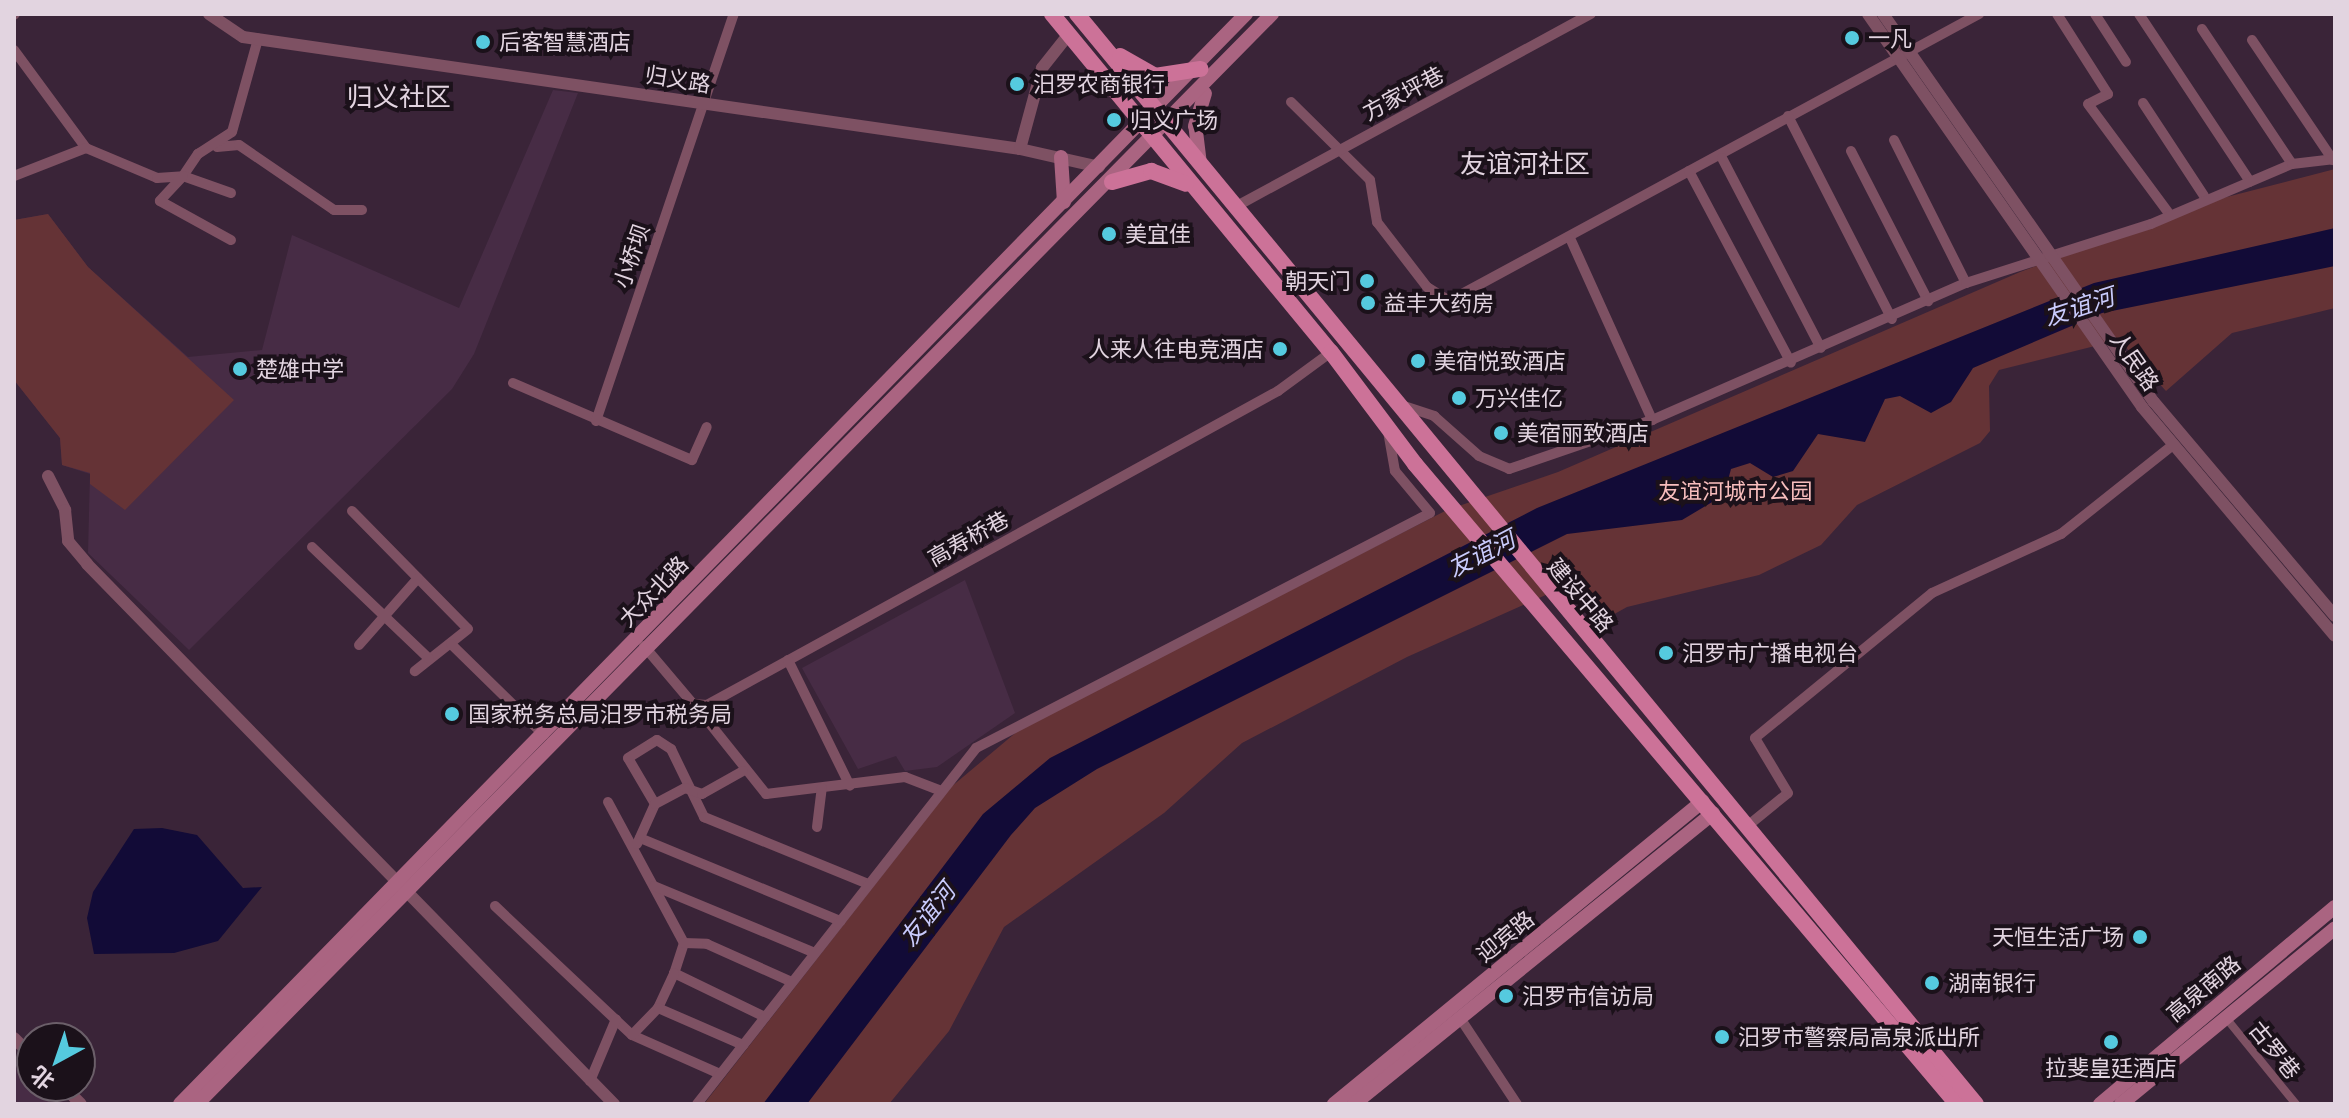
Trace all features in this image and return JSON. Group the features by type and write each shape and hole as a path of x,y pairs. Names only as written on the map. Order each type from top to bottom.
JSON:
{"main road":[{"name":"建设中路","path":"1052,14 1331,352 1415,464 1957,1104"},
{"path":"1200,164 1195,126 1206,74 1246,14"},
{"path":"1085,17 1106,46 1155,76 1206,74 1272,14"},
{"name":"建设中路","path":"1106,46 1235,207 1404,406 1432,449 1976,1104"},
{"name":"大众北路","path":"180,1104 403,887 641,644 1064,202 1158,110 1206,74"},
{"name":"大众北路","path":"197,1104 544,735 641,644 1112,182 1169,125 1206,74"},
{"path":"1061,157 1064,202"},
{"path":"1112,182 1151,171 1193,188"},
{"name":"迎宾路","path":"1354,1104 1708,807"},
{"name":"迎宾路","path":"1334,1104 1708,807"},
{"name":"高泉南路","path":"2100,1104 2335,907"},
{"name":"高泉南路","path":"2121,1104 2335,928"}],"street":[{"name":"归义路","path":"209,14 258,39 706,100"},
{"path":"218,14 246,31 1021,145 1102,164"},
{"name":"小桥坝","path":"596,421 734,14"},
{"name":"方家坪巷","path":"1235,207 1340,146 1591,14"},
{"name":"人民路","path":"1868,14 1905,54"},
{"name":"人民路","path":"1883,14 1905,54 2173,445 2335,636"},
{"path":"1291,102 1340,146 1370,180 1377,222 1427,287 1449,301 1689,171 1722,158 1788,116 1979,14"},
{"path":"2057,14 2108,94 2088,104 2168,212"},
{"path":"2095,14 2126,62"},
{"path":"2139,14 2250,182"},
{"path":"2202,29 2292,164"},
{"path":"1021,145 1042,68 1069,34"},
{"path":"217,147 232,132 258,39"},
{"path":"1404,406 1434,416 1479,456 1509,469 1652,420 1892,319 1966,283 2051,265 2204,196 2250,182 2292,164 2334,160 2252,40"},
{"path":"14,50 86,148 157,178 183,176 231,193"},
{"path":"2143,103 2204,196"},
{"path":"1788,116 1892,319"},
{"path":"1894,140 1966,283"},
{"path":"231,240 160,201 198,154 217,147 239,145 334,210 362,210"},
{"path":"1021,145 1061,157 1102,164"},
{"path":"14,176 86,148"},
{"path":"1851,151 1928,301"},
{"path":"1722,158 1821,348"},
{"path":"1689,171 1791,363"},
{"path":"1570,238 1652,420"},
{"name":"人民路","path":"2099,336 2335,616"},
{"name":"高寿桥巷","path":"693,704 707,705 1278,391 1331,352"},
{"path":"513,383 692,460 707,427"},
{"path":"697,1104 976,748 1044,709 1430,513 1395,471 1387,423"},
{"path":"1745,828 1788,793 1755,738 1932,593 2061,534 2173,445"},
{"path":"48,476 65,510 68,541 87,564 614,1104"},
{"path":"352,511 468,629 415,671"},
{"path":"312,547 428,658"},
{"path":"359,645 418,578"},
{"path":"451,644 544,735"},
{"path":"641,644 693,704 743,771 766,794 905,777 941,791"},
{"path":"788,660 850,786"},
{"path":"655,804 628,758 657,740 671,749 685,788 704,817 868,884"},
{"path":"635,850 655,804 685,788 702,794 743,771"},
{"path":"817,827 822,788"},
{"path":"608,802 684,943 658,1008 632,1035"},
{"path":"640,838 840,921"},
{"path":"654,886 815,953"},
{"path":"495,906 632,1035 720,1074"},
{"path":"684,943 707,944 792,982"},
{"path":"674,973 765,1017"},
{"path":"658,1008 743,1045"},
{"path":"1460,1018 1517,1104"},
{"name":"古罗巷","path":"2226,1018 2296,1104"},
{"path":"590,1081 616,1019"}],"shaded area":[{"name":"楚雄中学","path":"553,90 578,93 474,354 452,389 189,650 88,553 90,474 62,465 60,438 14,380 14,220 48,214 88,267 188,357 262,350 292,235 459,308"},
{"path":"965,580 1015,713 937,767 905,771 896,756 858,769 802,668"},
{"path":"14,1066 16,1102 52,1104 14,1104"}],"green space":[{"name":"友谊河城市公园","path":"2335,169 2335,308 2232,333 2166,391 2119,340 1999,370 1989,386 1990,431 1980,443 1857,505 1821,545 1759,575 1627,607 1600,622 1568,585 1407,657 1242,743 1164,813 1004,927 949,1031 889,1104 704,1104 951,787 1025,725 1447,510 1558,472 2020,272 2219,199"},
{"path":"48,214 88,267 234,400 125,510 90,484 90,473 62,465 60,438 14,380 14,220"}],"water":[{"name":"友谊河","path":"2335,228 2335,266 2102,313 1973,368 1951,402 1931,413 1900,396 1885,399 1865,442 1818,434 1793,471 1773,477 1750,463 1731,469 1724,495 1682,520 1567,534 1097,769 1035,808 1011,835 807,1104 763,1104 983,814 1050,758 1537,508 2094,283"},
{"path":"162,828 197,835 243,888 262,887 218,941 174,953 94,954 87,918 93,892 134,829"}],"place":[{"name":"一凡","path":"1852,38"},
{"name":"后客智慧酒店","path":"483,42"},
{"name":"汨罗农商银行","path":"1017,84"},
{"name":"归义广场","path":"1114,120"},
{"name":"美宜佳","path":"1109,234"},
{"name":"朝天门","path":"1367,281"},
{"name":"益丰大药房","path":"1368,303"},
{"name":"人来人往电竞酒店","path":"1280,349"},
{"name":"美宿悦致酒店","path":"1418,361"},
{"name":"楚雄中学","path":"240,369"},
{"name":"万兴佳亿","path":"1459,398"},
{"name":"美宿丽致酒店","path":"1501,433"},
{"name":"汨罗市广播电视台","path":"1666,653"},
{"name":"国家税务总局汨罗市税务局","path":"452,714"},
{"name":"天恒生活广场","path":"2140,937"},
{"name":"湖南银行","path":"1932,983"},
{"name":"汨罗市信访局","path":"1506,996"},
{"name":"汨罗市警察局高泉派出所","path":"1722,1037"},
{"name":"拉斐皇廷酒店","path":"2111,1042"}],"district":[{"name":"归义社区","path":"399,97"},
{"name":"友谊河社区","path":"1525,164"}]}
